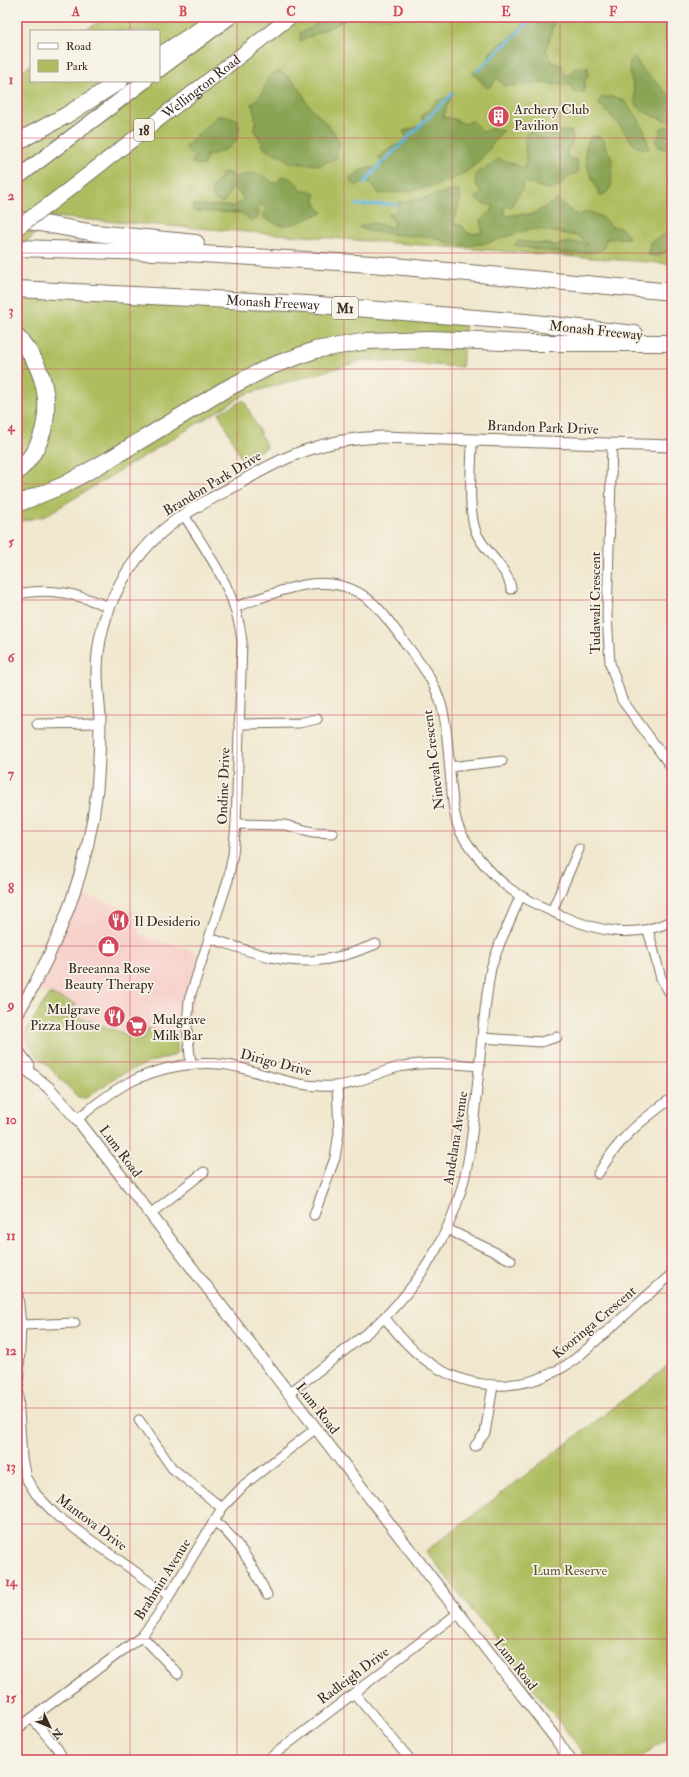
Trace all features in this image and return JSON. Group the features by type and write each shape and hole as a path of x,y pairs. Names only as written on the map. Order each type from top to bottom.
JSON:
{"highway":[{"path":"160,55 220,17"},
{"path":"160,69 230,17"},
{"name":"Wellington Road","path":"17,228 290,17"},
{"path":"17,142 65,116 118,82"},
{"path":"17,178 143,82"},
{"path":"17,219 95,233 372,264 672,292"},
{"path":"17,248 185,253 372,264"},
{"name":"Monash Freeway","path":"17,289 306,304 525,322 672,338"},
{"path":"17,337 32,354 40,373 45,392 46,412 44,427 38,446 28,461 17,472"},
{"path":"17,504 64,485 116,456 224,390 270,367 315,350 368,340 429,339 531,343 672,343"}],"street":[{"name":"Brandon Park Drive","path":"17,1015 48,962 62,928 79,882 90,834 98,772 100,723 97,684 98,655 104,626 110,606 122,582 137,559 158,535 184,515 277,461 316,446 342,440 369,438 672,446"},
{"path":"472,440 471,512 473,524 482,544 508,579 511,589"},
{"name":"Tudawali Crescent","path":"612,445 607,616 610,663 622,700 672,768"},
{"name":"Ondine Drive","path":"184,515 225,583 235,607 242,641 236,824 233,854 228,880 188,1008 191,1065"},
{"name":"Ninevah Crescent","path":"235,607 300,585 315,583 336,584 361,594 376,606 386,618 432,680 443,711 454,812 457,823 464,839 494,877 520,897 582,924 604,930 619,932 648,930 672,921"},
{"path":"17,594 30,592 61,592 80,596 110,606"},
{"path":"239,724 299,723 317,719"},
{"path":"37,724 100,723"},
{"path":"450,767 502,761"},
{"path":"236,824 286,825 319,834 333,833"},
{"path":"552,911 579,849"},
{"name":"Andelana Avenue","path":"288,1394 384,1318 420,1274 447,1229 456,1208 467,1169 491,968 520,897"},
{"path":"648,930 661,978 672,997"},
{"path":"210,938 267,957 298,961 332,958 353,953 376,944"},
{"path":"483,1038 541,1042 557,1037"},
{"name":"Lum Road","path":"17,1050 38,1078 77,1119 556,1739 570,1760"},
{"name":"Lum Road","path":"17,1062 38,1078"},
{"name":"Dirigo Drive","path":"77,1119 109,1094 127,1084 158,1071 191,1065 218,1064 239,1067 292,1083 337,1086 397,1067 418,1063 480,1066"},
{"path":"314,1215 335,1158 339,1132 337,1086"},
{"path":"598,1174 610,1154 625,1135 672,1098"},
{"path":"150,1214 204,1172"},
{"path":"447,1229 511,1260"},
{"name":"Kooringa Crescent","path":"384,1318 402,1340 430,1364 459,1378 493,1386 515,1385 559,1370 585,1351 672,1274"},
{"name":"Mantova Drive","path":"17,1286 22,1325 18,1395 22,1458 26,1478 36,1494 52,1511 69,1525 168,1595"},
{"path":"22,1325 75,1323"},
{"path":"475,1446 485,1433 493,1386"},
{"path":"139,1420 172,1468 222,1508"},
{"name":"Brahmin Avenue","path":"17,1729 142,1636 157,1616 168,1595 222,1508 245,1484 315,1429"},
{"path":"214,1521 227,1530 256,1572 267,1595"},
{"name":"Radleigh Drive","path":"266,1760 458,1613"},
{"path":"142,1636 178,1674"},
{"path":"354,1693 408,1757"},
{"path":"32,1718 57,1748 64,1760"}],"shaded area":[{"path":"78,893 144,915 138,934 202,955 186,1038 177,1039 148,1028 143,1040 72,1015 76,1004 36,989"}],"green space":[{"path":"106,17 672,17 672,264 51,217 17,253 17,74 30,66 30,82 160,82 160,30 86,30"},
{"path":"324,17 352,17 300,41 300,33 312,28"},
{"path":"527,17 558,17 554,22 546,50 553,63 562,65 563,73 567,76 576,67 588,67 588,76 585,80 584,93 573,92 571,85 540,83 504,86 497,77 493,84 487,88 473,73 488,59 490,53 517,31 526,21"},
{"path":"635,58 643,70 672,98 672,122 647,113 636,104 630,66 630,61"},
{"path":"280,71 294,82 302,92 306,102 333,131 339,142 336,158 321,165 290,163 283,157 265,149 255,130 256,122 252,103 261,95 269,76"},
{"path":"451,96 443,117 454,119 464,124 472,121 483,132 492,128 503,131 484,156 471,168 460,175 438,184 415,190 379,194 373,185 365,180 356,186 349,179 365,168 379,167 385,163 378,158 407,138 403,131 423,125 422,115 436,101"},
{"path":"602,97 622,99 638,118 645,133 649,150 635,146 619,124 598,103"},
{"path":"217,116 229,116 238,120 239,128 236,140 227,148 207,156 203,166 192,163 195,158 185,147"},
{"path":"672,127 672,152 659,147 655,140 660,134 661,128"},
{"path":"532,129 571,131 573,141 567,150 568,158 577,160 578,172 568,177 561,185 552,189 543,188 524,181 522,189 511,207 503,207 506,216 522,214 531,215 557,200 577,215 589,212 602,217 611,226 623,229 629,238 606,239 603,249 595,252 560,253 515,245 518,241 555,245 571,242 588,244 578,236 538,229 527,230 491,242 467,246 446,242 433,237 368,231 358,227 373,223 393,228 394,220 387,215 396,212 399,202 421,199 458,189 461,198 453,223 462,226 467,233 474,234 482,232 481,225 483,218 494,206 484,204 475,198 482,193 475,182 477,173 498,159 515,164 521,168 526,166 525,136"},
{"path":"597,136 604,140 605,146 612,160 612,184 609,190 601,197 586,160 587,145 590,138"},
{"path":"224,172 231,174 233,178 257,174 276,183 283,176 287,177 299,186 302,192 307,190 315,193 315,203 323,213 297,223 280,225 262,217 266,206 259,205 258,217 253,222 242,213 194,211 192,205 235,206 244,199 240,193 232,187 226,199 222,203 214,199 211,190"},
{"path":"664,235 672,235 672,250 668,250 659,256 648,255 650,242"},
{"path":"17,289 466,317 462,367 365,360 246,394 45,516 17,522"},
{"path":"244,400 267,447 242,460 219,413"},
{"path":"49,994 76,1004 72,1015 143,1040 148,1028 177,1039 177,1052 172,1056 151,1062 117,1076 86,1098 78,1097 35,1055 27,1040 26,1031"},
{"name":"Lum Reserve","path":"672,1363 672,1734 638,1760 589,1760 426,1551"}],"waterway":[{"path":"477,71 534,17"},
{"path":"364,184 374,171 453,93"},
{"path":"356,205 396,204"}],"place":[{"name":"Archery Club Pavilion","path":"499,117"},
{"name":"Il Desiderio","path":"119,921"},
{"name":"Breeanna Rose Beauty Therapy","path":"109,946"},
{"name":"Mulgrave Pizza House","path":"115,1017"},
{"name":"Mulgrave Milk Bar","path":"137,1027"}]}
